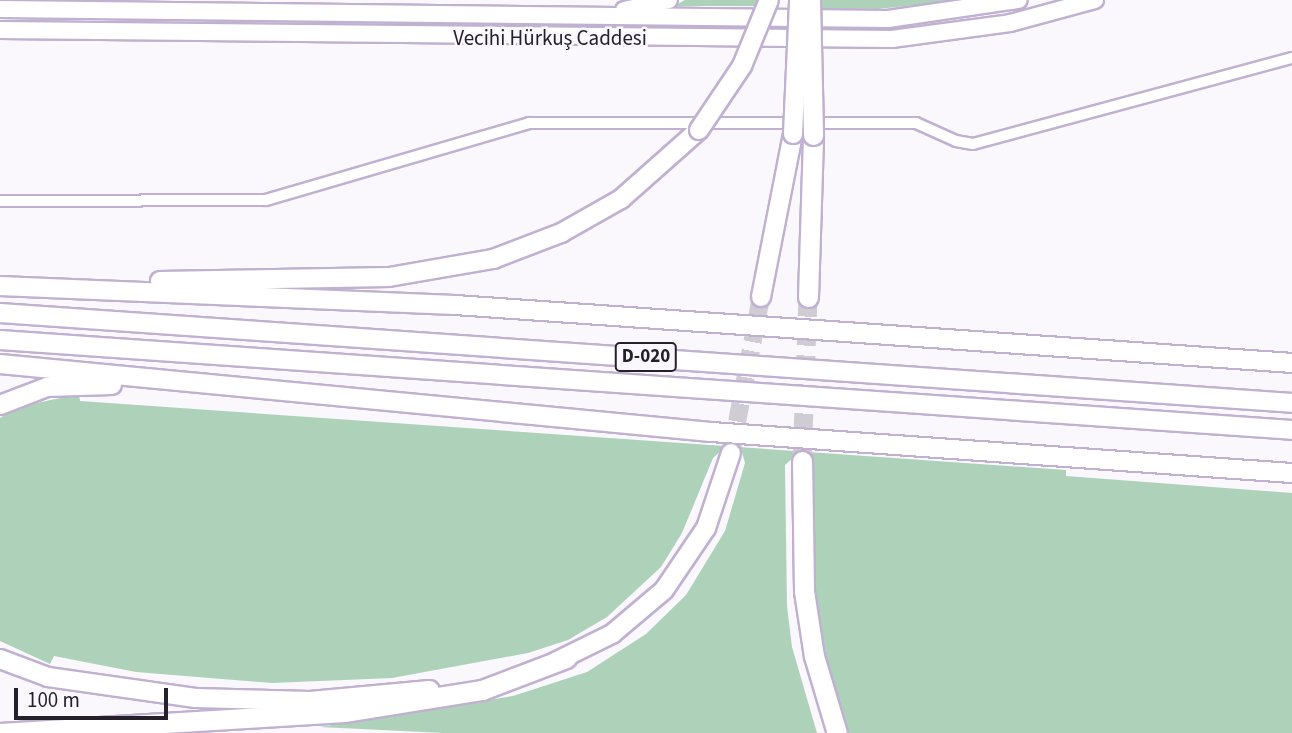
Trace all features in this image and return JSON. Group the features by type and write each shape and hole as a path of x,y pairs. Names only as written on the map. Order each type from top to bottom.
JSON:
{"highway":[{"path":"0,284 377,277 460,267 523,249 595,215 647,180 699,130 742,66 769,0"},
{"path":"761,297 793,134 799,0"},
{"path":"808,296 813,135 810,0"},
{"path":"0,284 456,305 1292,363"},
{"name":"D-020","path":"0,313 1292,403"},
{"name":"D-020","path":"0,340 1292,430"},
{"path":"0,364 711,432 1292,473"},
{"path":"0,405 64,385 166,389 223,384"},
{"path":"0,733 268,719 356,710 482,690 566,658 629,622 679,572 714,512 731,453"},
{"path":"802,461 804,591 814,656 837,733"},
{"path":"0,659 48,677 130,691 297,701 447,687 566,658"}],"main road":[{"path":"591,18 669,0"},
{"name":"Vecihi Hürkuş Caddesi","path":"0,9 591,18 888,19 1018,0"},
{"name":"Vecihi Hürkuş Caddesi","path":"0,30 892,39 1010,23 1095,0"}],"street":[{"path":"0,201 266,200 529,123 916,123 973,144 1292,58"}],"green space":[{"path":"685,0 759,0 757,6 674,6"},
{"path":"822,0 965,0 878,9 822,8"},
{"path":"79,394 80,401 1066,470 1066,476 1292,493 1292,733 849,733 831,678 814,595 806,460 793,458 785,465 787,606 792,647 817,733 443,733 320,727 513,696 587,672 646,634 686,595 725,531 745,463 742,452 721,451 713,458 682,533 661,567 607,617 568,640 528,653 392,678 272,683 136,672 54,656 50,664 0,641 0,418 18,407"}],"tunnel":[{"path":"732,448 761,297"},
{"path":"802,461 808,297"}]}
